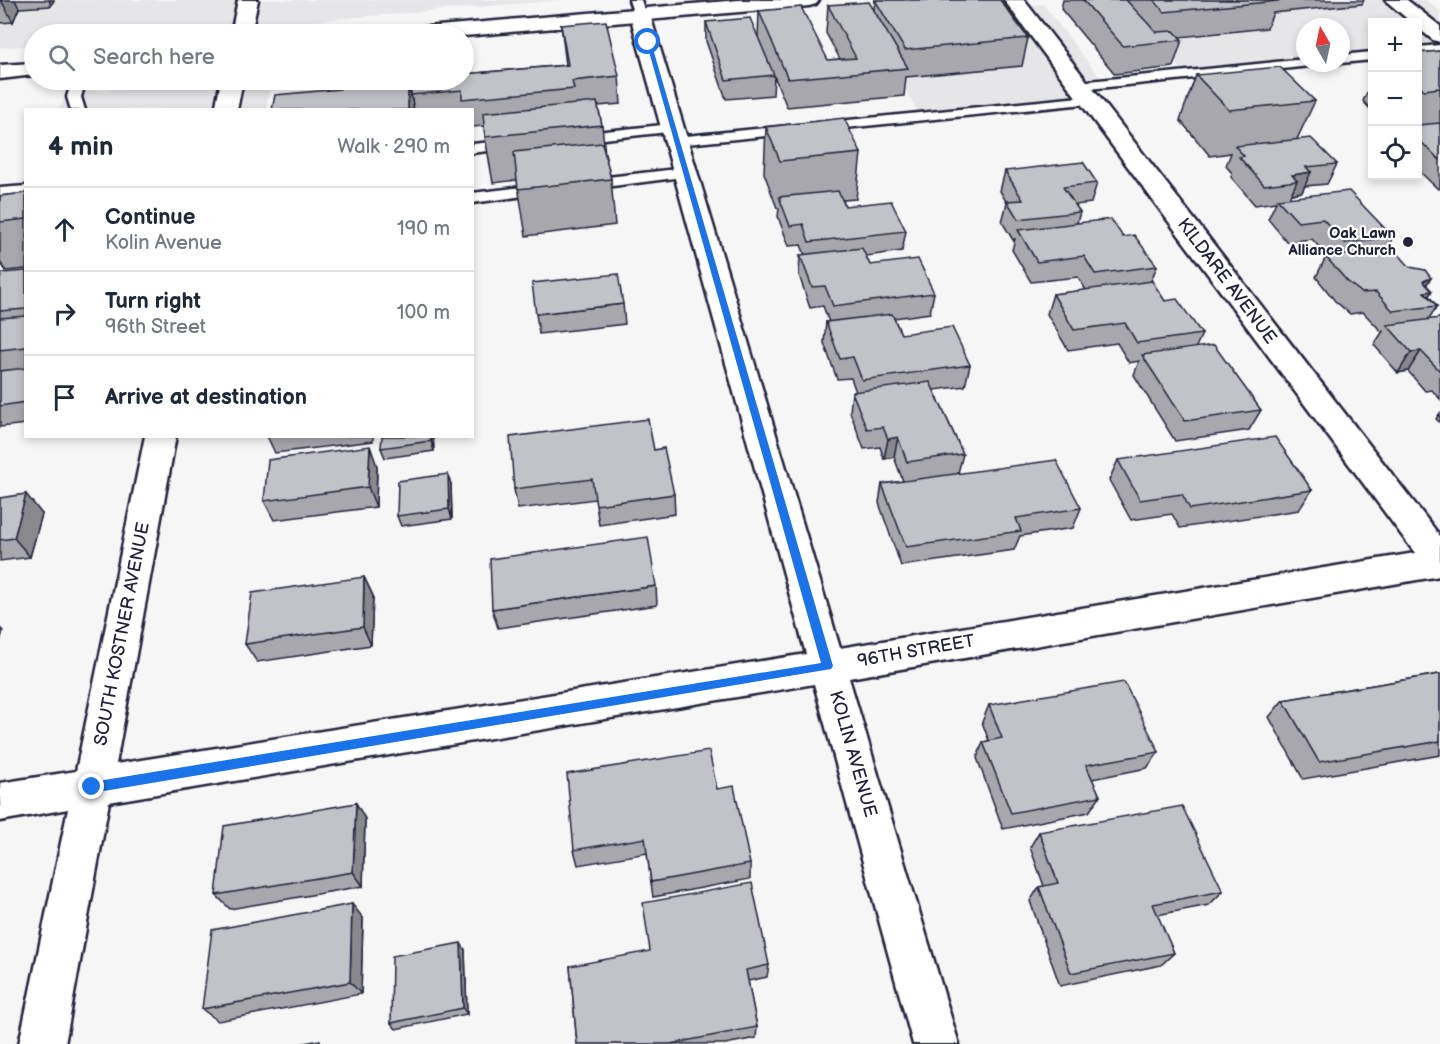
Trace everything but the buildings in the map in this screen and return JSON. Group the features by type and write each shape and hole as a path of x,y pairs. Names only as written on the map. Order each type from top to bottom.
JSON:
{"street":[{"path":"243,24 248,0"},
{"path":"474,27 638,7 809,0"},
{"name":"KILDARE AVENUE","path":"1014,0 1440,562"},
{"path":"1395,0 1440,36"},
{"name":"KOLIN AVENUE","path":"638,7 936,1044"},
{"path":"0,72 24,70"},
{"path":"226,108 230,90"},
{"name":"SOUTH KOSTNER AVENUE","path":"42,1044 161,438"},
{"name":"96TH STREET","path":"0,802 827,666 1440,562"}],"lane":[{"path":"1422,51 1440,49"},
{"path":"1350,58 1368,56"},
{"path":"566,139 674,134 1084,93 1296,64"},
{"path":"76,90 74,97 77,108"},
{"path":"474,149 531,142"},
{"path":"474,198 686,173"},
{"path":"0,193 24,191"}],"shaded area":[{"path":"0,0 563,0 276,24 24,24 24,46 0,48"},
{"path":"1119,0 1426,0 1440,11 1440,49 1422,51 1422,18 1368,18 1368,56 1350,58 1350,18 1296,18 1296,64 1186,75"},
{"path":"1043,4 1104,83 1079,86 1090,100 921,117 866,20"},
{"path":"102,90 269,90 266,108 60,108 66,93"}],"place":[{"name":"Oak Lawn Alliance Church","path":"1408,242"}],"route":[{"path":"92,787 827,666 648,42"}]}
